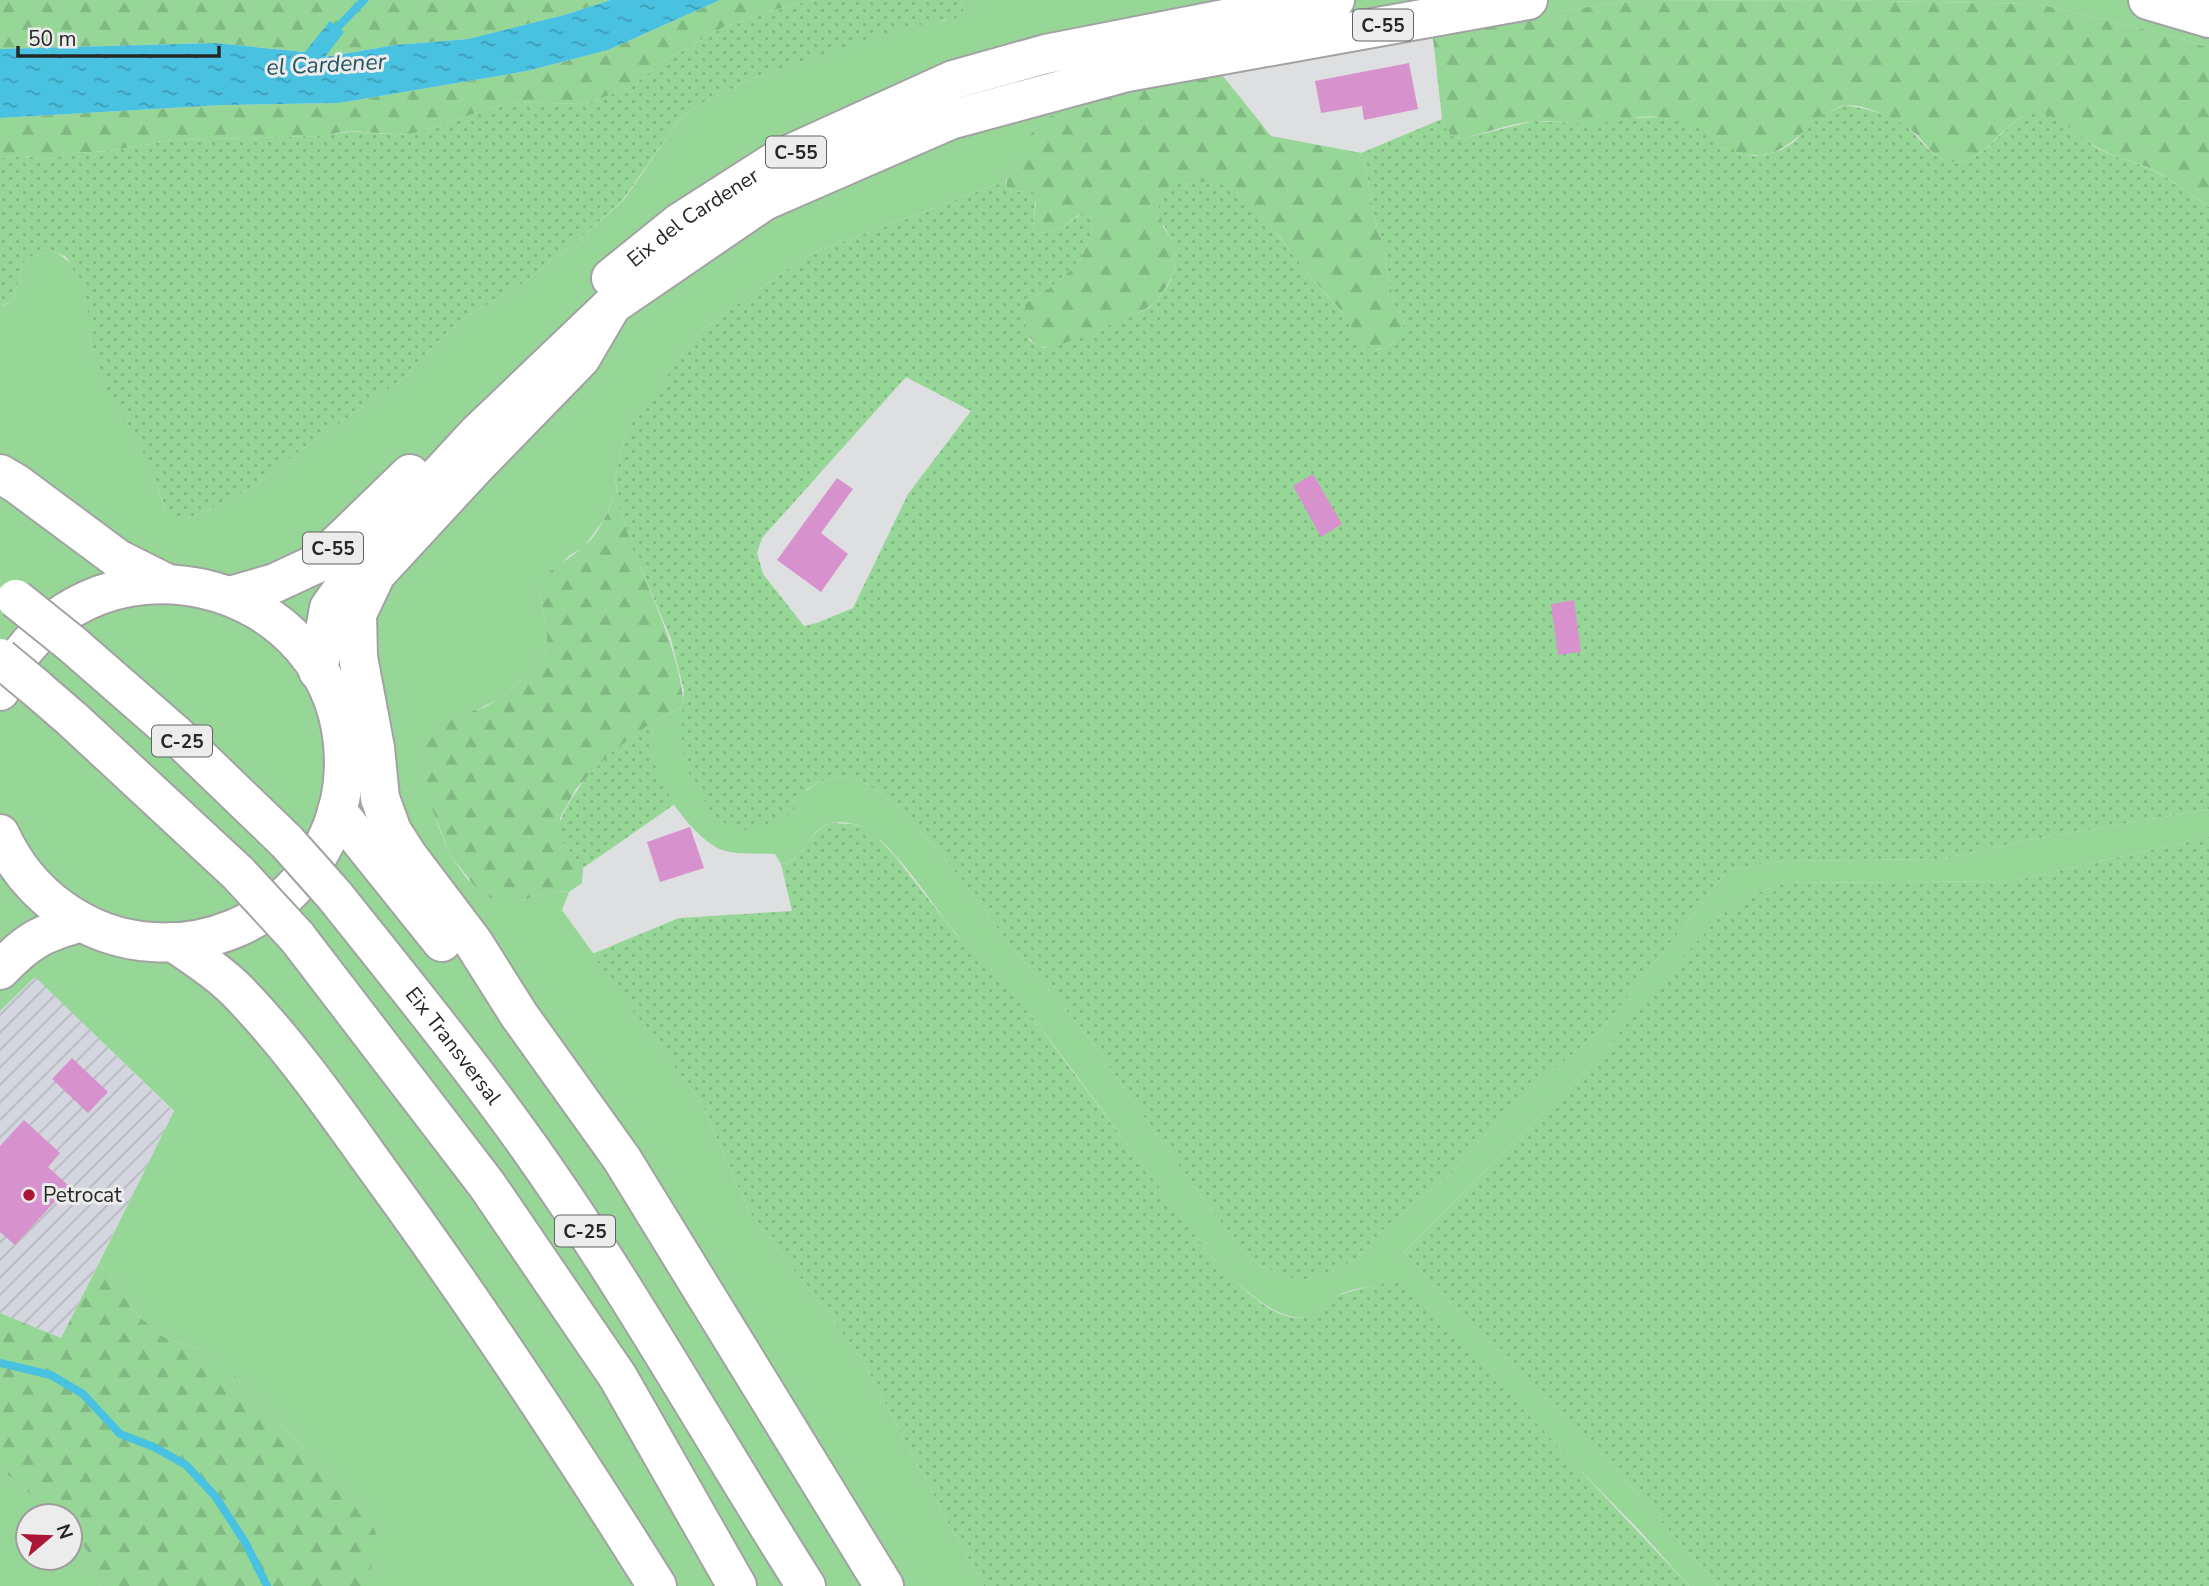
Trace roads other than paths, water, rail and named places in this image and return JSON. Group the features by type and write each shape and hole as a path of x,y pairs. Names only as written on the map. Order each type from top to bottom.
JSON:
{"main road":[{"name":"Eix del Cardener","path":"230,596 275,583 318,562 416,468 534,348 605,282 679,223 779,159 953,80 1046,54 1270,10 1335,0"},
{"name":"Eix del Cardener","path":"1238,51 1318,20 1434,0"},
{"name":"Eix del Cardener","path":"318,671 328,608 416,499 478,433 612,305 764,201 950,120 1127,72 1528,0"},
{"path":"2148,0 2209,18"},
{"path":"612,305 582,358 474,468 376,574 357,614 358,657 375,748 380,798 391,831 473,942 519,1015 622,1159 884,1586"},
{"path":"0,474 118,559 166,583"},
{"path":"1,848 37,889 58,908 101,931 131,940 173,942 205,938 255,919 296,885 316,860 330,832 344,772 343,746 335,707 318,671 295,639 273,620 230,596 205,587 145,584 94,597 66,612 41,632 27,648 17,689"},
{"name":"Eix Transversal","path":"8,594 72,643 174,733 287,842 335,896 461,1055 530,1148 618,1281 806,1586"},
{"name":"C-25","path":"0,658 17,689 72,719 239,873 297,937 486,1185 618,1377 737,1586"},
{"path":"337,811 464,969 519,1015"},
{"path":"0,970 22,947 49,931 82,922"},
{"path":"173,942 211,967 243,997 308,1073 416,1222 571,1449 657,1586"},
{"path":"712,1303 865,1586"},
{"path":"571,1449 677,1586"}],"water":[{"name":"el Cardener","path":"611,0 720,0 608,50 527,71 339,103 222,105 0,118 0,49 215,43 305,52 330,21 344,32 325,57 395,45 468,39 564,15"}],"waterway":[{"path":"332,33 364,0"},
{"path":"0,1363 51,1375 83,1394 120,1434 154,1447 186,1465 215,1496 245,1542 267,1586"}],"place":[{"name":"Petrocat","path":"29,1195"}]}
